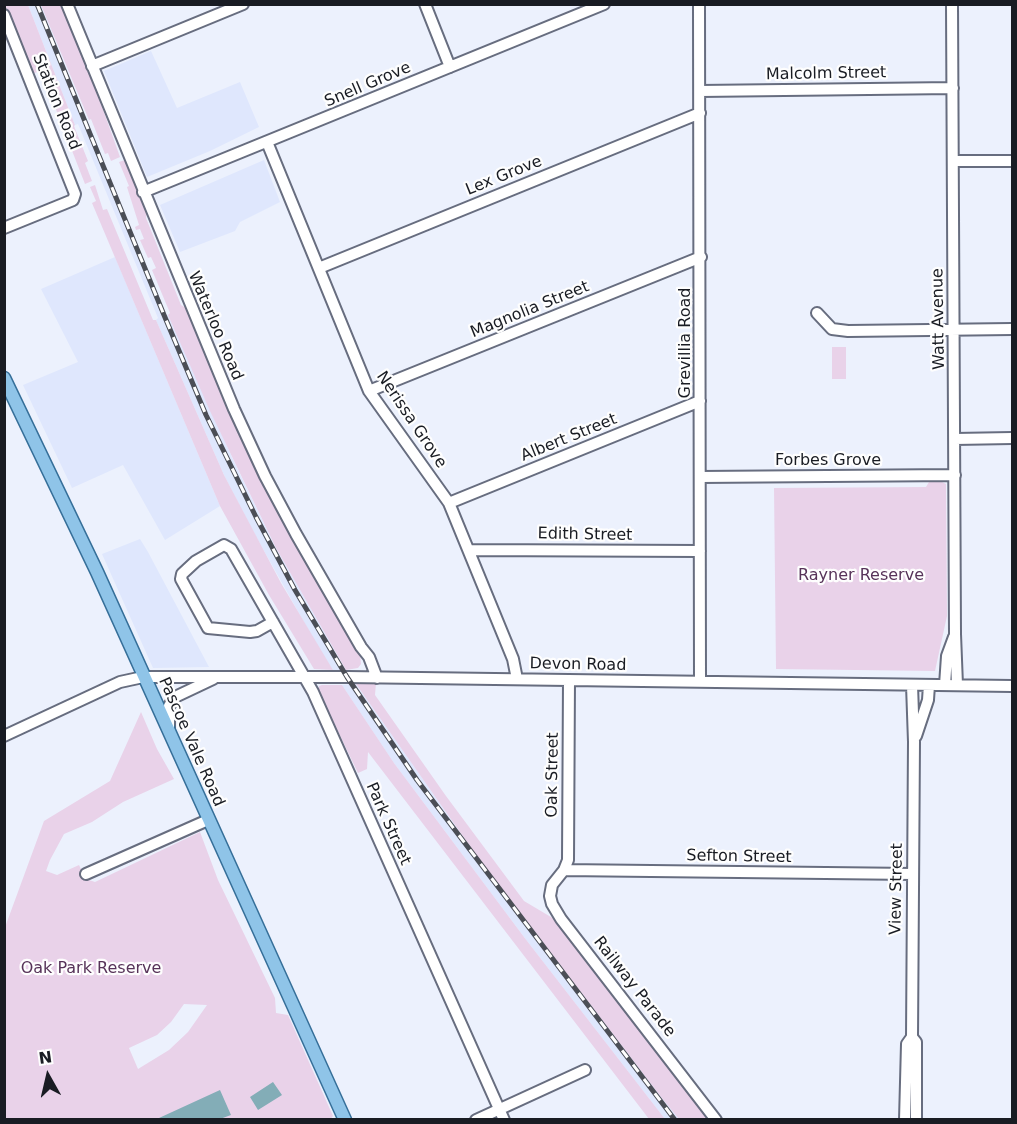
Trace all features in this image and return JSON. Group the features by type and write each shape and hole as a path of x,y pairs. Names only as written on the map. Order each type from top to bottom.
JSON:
{"main road":[{"name":"Pascoe Vale Road","path":"4,378 73,521 345,1119"}],"street":[{"name":"Waterloo Road","path":"67,4 222,383 265,476 306,553 369,657 377,678"},
{"path":"92,66 243,4"},
{"path":"424,4 450,67"},
{"name":"Snell Grove","path":"143,192 604,4"},
{"name":"Grevillia Road","path":"699,4 700,682"},
{"name":"Watt Avenue","path":"952,4 957,685"},
{"name":"Station Road","path":"4,15 75,194 72,200 4,228"},
{"name":"Malcolm Street","path":"700,91 953,88"},
{"name":"Lex Grove","path":"319,268 700,113"},
{"name":"Nerissa Grove","path":"267,142 369,391 449,503 513,659 517,679"},
{"path":"953,161 1012,161"},
{"name":"Magnolia Street","path":"369,391 701,257"},
{"path":"817,313 828,327 838,330 1012,329"},
{"name":"Albert Street","path":"449,503 700,401"},
{"path":"955,439 1012,438"},
{"name":"Forbes Grove","path":"700,477 955,475"},
{"name":"Park Street","path":"273,622 257,631 250,632 213,630 205,625 181,579 182,574 196,561 224,545 231,549 306,678 501,1114"},
{"name":"Edith Street","path":"469,550 700,551"},
{"name":"Watt Avenue","path":"945,685 947,656 955,634"},
{"name":"Waterloo Road","path":"361,647 362,677"},
{"name":"Devon Road","path":"5,731 34,721 120,682 143,677 362,677 1012,686"},
{"path":"169,734 169,706 175,696 216,677"},
{"name":"Oak Street","path":"564,870 568,860 569,680"},
{"name":"View Street","path":"905,1119 907,1044 912,1037 914,742 912,685"},
{"name":"View Street","path":"914,742 928,700 929,685"},
{"path":"86,874 208,820"},
{"name":"Sefton Street","path":"564,870 913,874"},
{"name":"Railway Parade","path":"564,870 552,885 550,896 554,908 716,1119"},
{"name":"View Street","path":"912,1037 916,1042 916,1119"},
{"path":"476,1119 501,1114 585,1071"}],"shaded area":[{"path":"28,5 41,5 166,315 168,315 236,466 276,548 346,670 333,670 323,656 224,475 156,320 158,318 78,124 75,125"},
{"path":"151,51 177,108 240,82 259,127 210,151 147,177 104,71"},
{"path":"264,160 280,202 240,222 235,231 180,252 160,205"},
{"path":"115,257 220,506 165,540 123,465 72,488 23,385 78,362 41,289"},
{"path":"140,539 209,667 153,668 102,554"},
{"path":"356,684 474,852 679,1119 665,1119 524,937 394,763 342,685"},
{"path":"273,1082 282,1095 258,1110 250,1097"},
{"path":"220,1090 231,1115 220,1119 159,1118"}],"green space":[{"path":"5,5 28,5 75,125 88,161 85,163 92,181 85,184 41,71 34,73"},
{"path":"41,5 62,5 90,73 120,157 111,161 108,153 105,154"},
{"path":"125,160 181,305 186,308 229,410 360,653 361,664 358,668 346,670 276,548 210,411 168,315 170,313 152,270 156,268 151,257 148,258 140,240 144,239 140,229 136,230 135,227 139,225 127,187 129,186 119,162"},
{"path":"95,185 103,210 107,209 153,320 156,320 224,475 281,583 333,670 314,669 269,595 220,506 92,203 96,201 90,187"},
{"path":"832,347 846,347 846,379 832,379"},
{"name":"Rayner Reserve","path":"929,482 946,484 947,616 935,671 776,669 774,488 926,487"},
{"path":"376,683 375,695 524,901 556,920 710,1119 679,1119 661,1097 474,852 356,684"},
{"path":"322,685 342,685 394,763 524,937 665,1119 649,1119 368,752 367,769 358,773 318,690"},
{"name":"Oak Park Reserve","path":"141,712 157,749 174,779 123,802 92,822 64,834 46,871 57,875 79,865 86,879 95,882 200,832 218,880 275,998 276,1013 288,1015 333,1116 330,1120 5,1119 4,930 44,821 110,781","holes":["184,1004 207,1005 188,1032 169,1050 138,1069 129,1048 157,1035 171,1022"]}],"railway":[{"path":"37,4 206,415 295,590 347,677 417,780 675,1120"}]}
